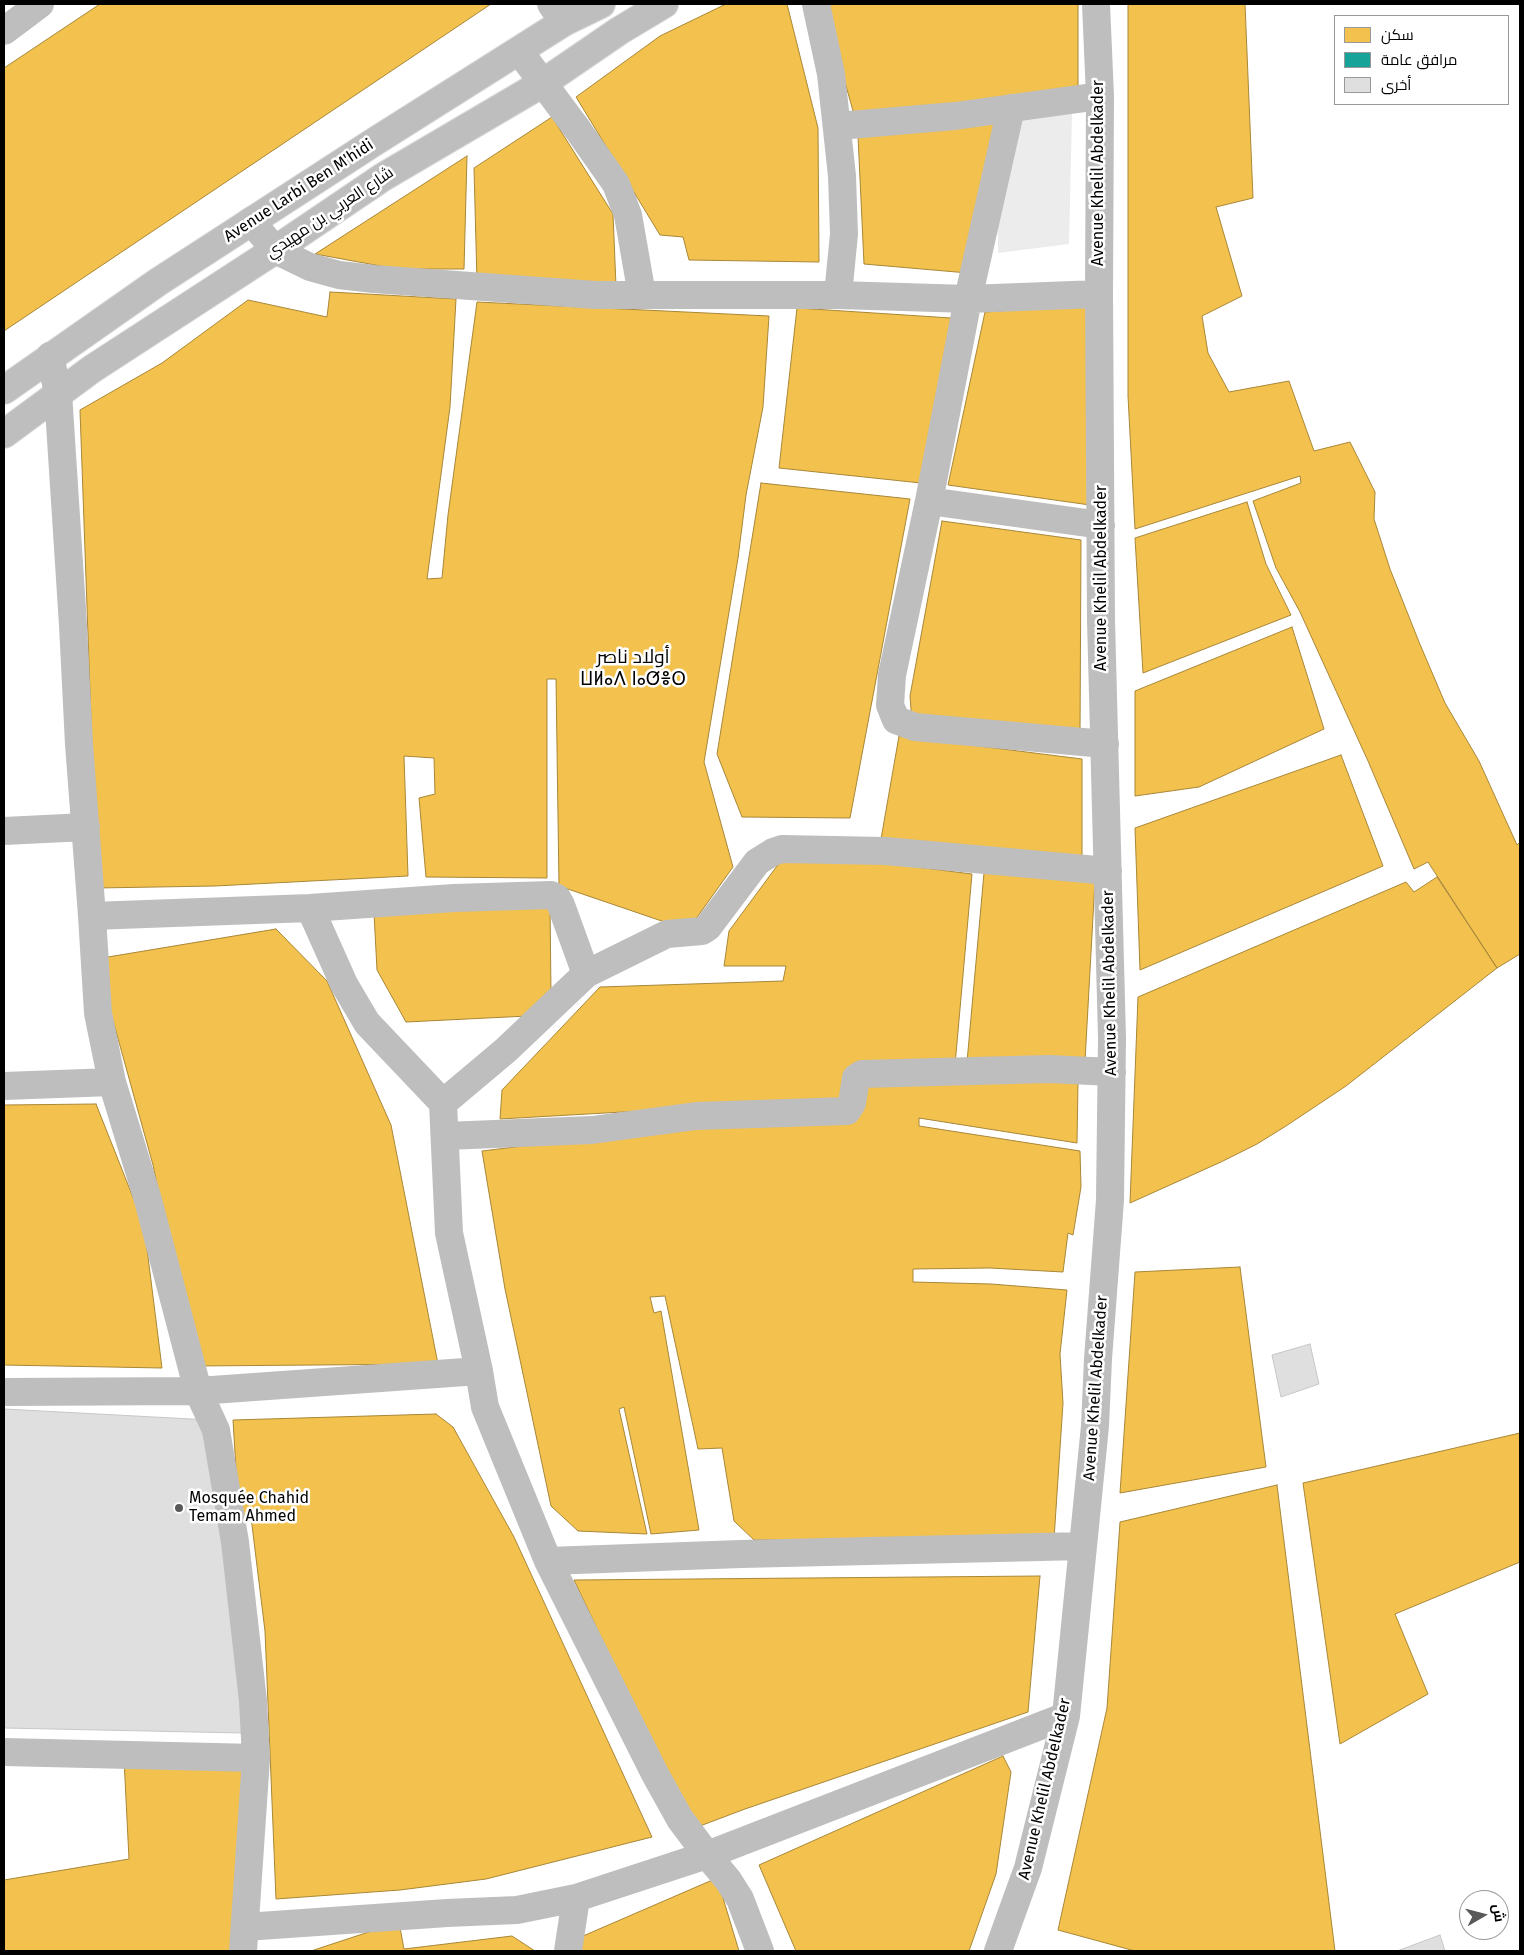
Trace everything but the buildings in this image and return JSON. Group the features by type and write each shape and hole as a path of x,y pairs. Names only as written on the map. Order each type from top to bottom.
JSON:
{"street":[{"path":"4,31 40,4"},
{"name":"Avenue Larbi Ben M'hidi","path":"4,390 50,356 251,221 519,50 557,13 601,4"},
{"name":"شارع العربي بن مهيدي","path":"4,434 58,393 181,310 276,250 383,177 543,83 619,31 664,4"},
{"path":"816,4 831,74 842,176 844,234 838,295"},
{"name":"Avenue Khelil Abdelkader","path":"998,1951 1028,1868 1066,1716 1095,1426 1110,1200 1112,1072 1101,620 1100,96 1096,4"},
{"path":"519,50 616,184 628,214 642,295"},
{"path":"838,126 955,116 1100,96"},
{"path":"1011,108 968,299 929,501 892,676 890,705 896,720 915,727 1105,744"},
{"path":"251,221 276,250 310,267 339,275 374,279 595,295 838,295 968,299 1099,294"},
{"path":"50,356 58,393 79,744 98,1014 112,1082 148,1200 198,1391 216,1430 235,1542 253,1701 256,1758 244,1939 447,1913 517,1910 576,1898 707,1855 1066,1716"},
{"path":"929,501 1101,525"},
{"path":"4,831 86,827"},
{"path":"443,1103 506,1050 586,974 667,934 702,931 708,927 757,862 765,856 782,849 885,851 1108,871"},
{"path":"92,916 310,908 454,898 551,895 557,898 561,905 586,974"},
{"path":"310,908 344,984 367,1023 443,1103 449,1233 479,1370 485,1407 548,1561 655,1774 680,1819 728,1880 740,1899 760,1951"},
{"path":"446,1136 592,1130 696,1116 847,1111 852,1103 856,1078 862,1074 1049,1069 1112,1072"},
{"path":"4,1086 112,1082"},
{"path":"4,1392 198,1391 479,1370"},
{"path":"548,1561 741,1554 1083,1546"},
{"path":"4,1752 256,1758"},
{"path":"568,1951 576,1898"}],"shaded area":[{"path":"1072,114 1069,244 998,253 998,223 1019,117"}],"place":[{"name":"Mosquée Chahid Temam Ahmed","path":"179,1508"}],"district":[{"name":"أولاد ناصر ⵡⵍⴰⴷ ⵏⴰⵚⴻⵔ","path":"633,669"}]}
